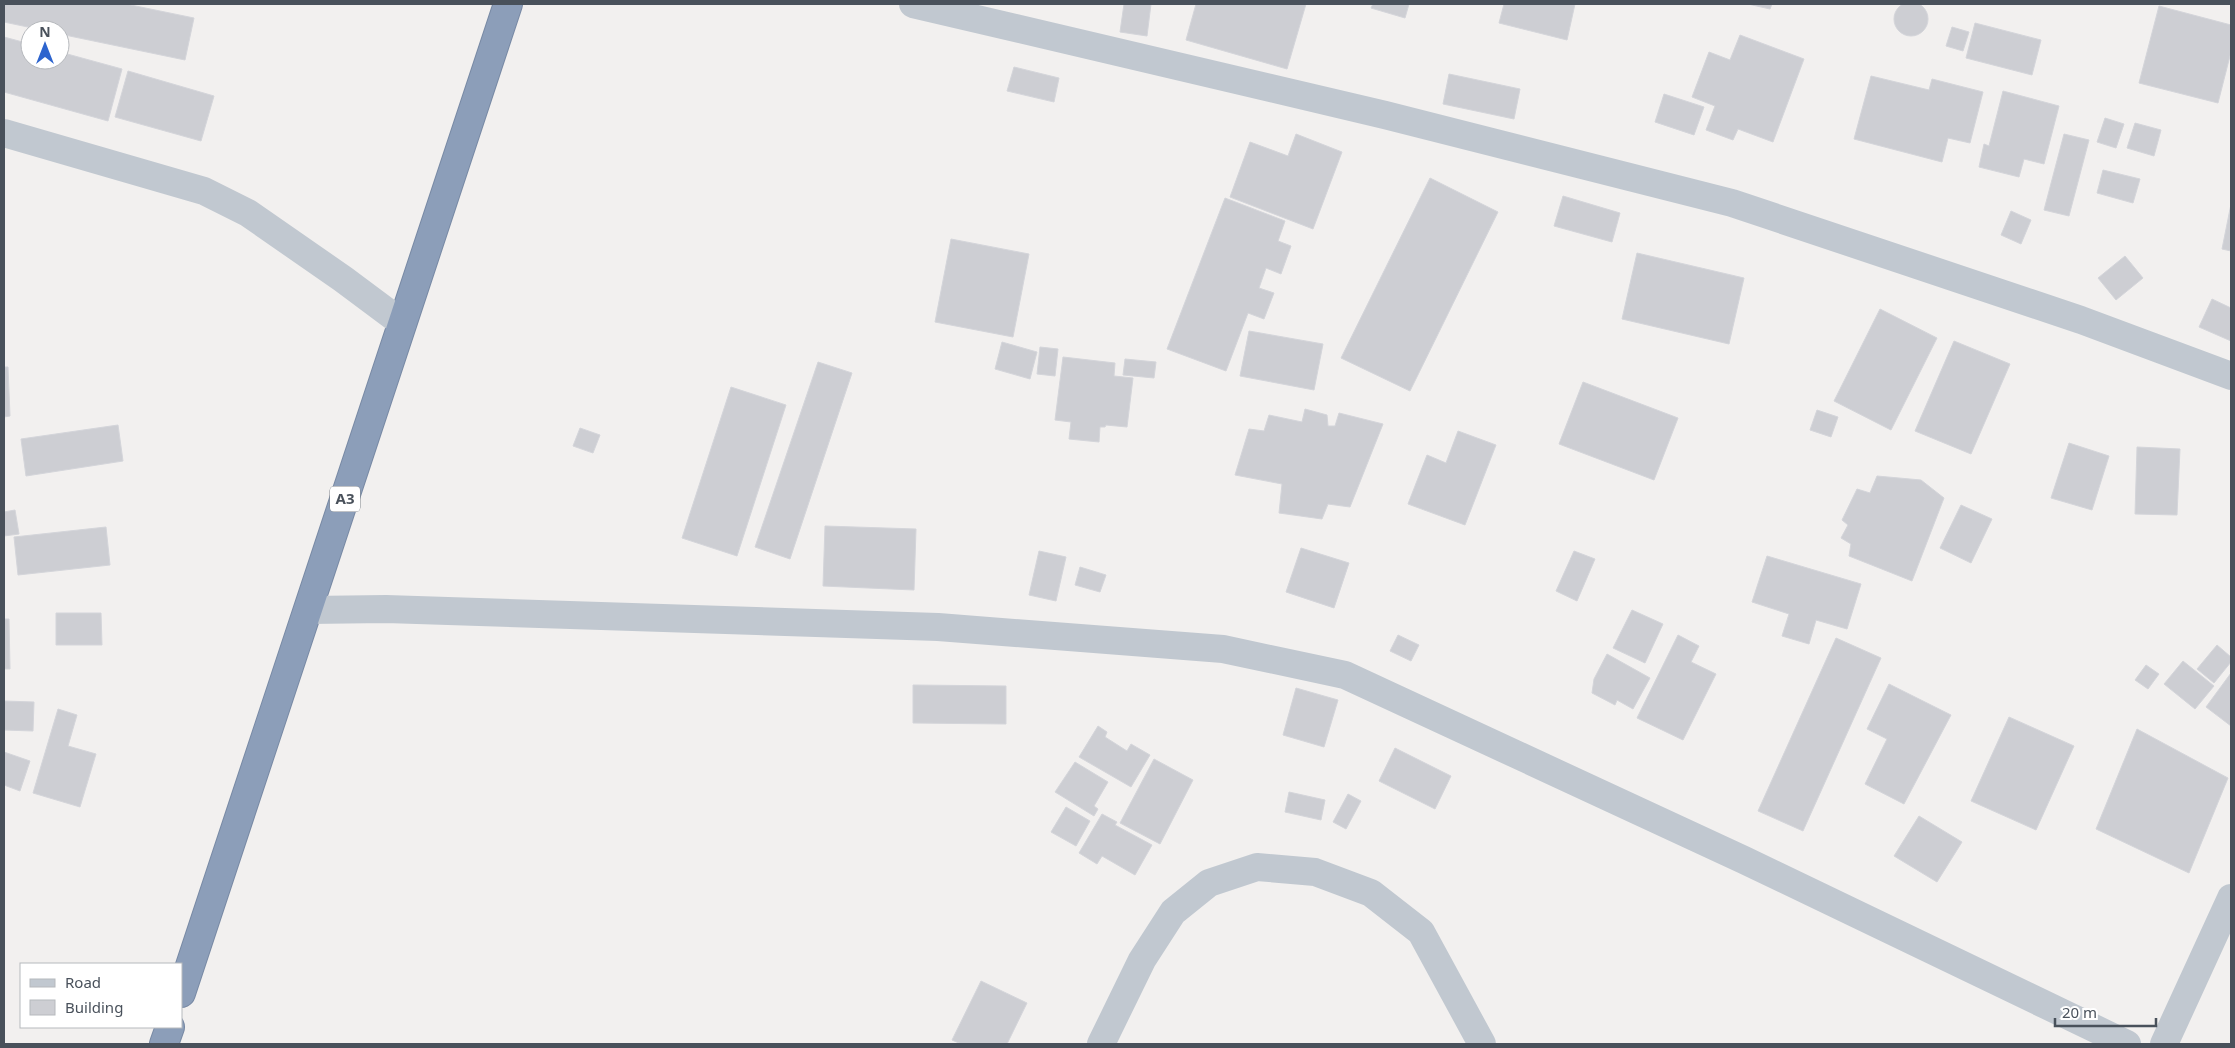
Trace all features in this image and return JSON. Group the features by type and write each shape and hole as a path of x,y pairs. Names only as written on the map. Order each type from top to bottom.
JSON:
{"highway":[{"name":"A3","path":"182,990 508,4"},
{"path":"164,1044 170,1028"}],"street":[{"path":"913,4 1385,115 1732,204 2081,320 2231,376"},
{"path":"4,133 204,191 248,214 343,279 402,323"},
{"path":"309,610 386,609 938,628 1223,649 1345,675 1744,860 2127,1044"},
{"path":"1101,1044 1142,960 1173,912 1209,883 1257,867 1315,872 1371,893 1422,932 1482,1044"},
{"path":"2164,1044 2231,898"}],"building":[{"path":"1911,2 1923,7 1928,19 1923,31 1911,36 1899,31 1894,19 1899,7"},
{"path":"4,4 126,4 194,18 185,60 70,36 70,20 20,20 20,25 4,22"},
{"path":"1124,4 1151,4 1147,36 1120,32"},
{"path":"1196,4 1306,4 1287,69 1186,40"},
{"path":"1373,4 1409,4 1405,18 1371,8"},
{"path":"1504,4 1575,4 1567,40 1499,23"},
{"path":"1748,4 1772,4 1770,9"},
{"path":"2159,6 2231,25 2231,52 2218,103 2139,83"},
{"path":"1975,23 2041,40 2032,75 1966,58"},
{"path":"1952,27 1969,32 1963,51 1946,46"},
{"path":"1740,35 1804,59 1773,142 1738,129 1733,140 1706,130 1715,106 1692,97 1709,52 1730,60"},
{"path":"4,37 20,41 20,70 70,70 70,55 122,69 108,121 4,92"},
{"path":"1014,67 1059,78 1054,102 1007,91"},
{"path":"128,71 214,96 201,141 115,117"},
{"path":"1449,74 1520,89 1514,119 1443,104"},
{"path":"1871,76 1929,90 1932,79 1983,92 1970,143 1948,138 1942,162 1854,139"},
{"path":"2003,91 2059,106 2044,164 2024,159 2019,177 1979,167 1984,144 1989,146"},
{"path":"1664,94 1704,107 1694,135 1655,122"},
{"path":"2105,118 2124,124 2116,148 2097,142"},
{"path":"2135,123 2161,130 2154,156 2127,148"},
{"path":"1296,134 1342,152 1313,229 1230,197 1250,142 1288,156"},
{"path":"2064,134 2089,140 2069,216 2044,210"},
{"path":"2103,170 2140,179 2133,203 2097,193"},
{"path":"1430,178 1498,212 1410,391 1341,358"},
{"path":"1563,196 1620,213 1612,242 1554,226"},
{"path":"1225,198 1285,221 1278,241 1291,246 1281,274 1266,268 1259,288 1274,293 1264,319 1248,313 1226,371 1167,349"},
{"path":"2231,204 2231,251 2222,249"},
{"path":"2011,211 2031,220 2021,244 2001,235"},
{"path":"951,239 1029,254 1013,337 935,322"},
{"path":"1637,253 1744,278 1729,344 1622,319"},
{"path":"2125,256 2143,278 2116,300 2098,278"},
{"path":"2212,299 2231,308 2231,341 2199,327"},
{"path":"1880,309 1937,338 1891,430 1834,401"},
{"path":"1249,331 1323,344 1314,390 1240,376"},
{"path":"1954,341 2010,364 1971,454 1915,431"},
{"path":"1002,342 1037,352 1030,379 995,369"},
{"path":"1040,347 1058,349 1055,376 1037,374"},
{"path":"1063,357 1115,363 1114,376 1133,378 1127,427 1106,425 1105,427 1100,427 1099,442 1069,439 1071,422 1055,420"},
{"path":"1125,359 1156,362 1154,378 1123,375"},
{"path":"818,362 852,373 790,559 755,547"},
{"path":"4,367 8,367 10,416 4,417"},
{"path":"1583,382 1678,418 1654,480 1559,444"},
{"path":"731,387 786,405 737,556 682,538"},
{"path":"1305,409 1327,415 1328,426 1335,426 1339,413 1383,424 1350,507 1328,504 1322,519 1279,513 1282,484 1235,475 1249,429 1264,431 1269,415 1302,422"},
{"path":"1817,410 1838,417 1831,437 1810,430"},
{"path":"118,425 123,461 26,476 21,439"},
{"path":"580,428 600,435 593,453 573,446"},
{"path":"1458,431 1496,445 1465,525 1408,504 1427,455 1446,463"},
{"path":"2069,443 2109,456 2092,510 2051,498"},
{"path":"2137,447 2180,449 2177,515 2135,514"},
{"path":"1877,476 1921,480 1944,498 1912,581 1849,556 1851,544 1841,538 1848,525 1842,520 1857,489 1870,493"},
{"path":"1961,505 1992,519 1971,563 1940,548"},
{"path":"15,510 19,534 4,536 4,512"},
{"path":"825,526 916,529 914,590 823,586"},
{"path":"106,527 110,565 18,575 14,537"},
{"path":"1301,548 1349,563 1334,608 1286,592"},
{"path":"1039,551 1066,557 1056,601 1029,595"},
{"path":"1574,551 1595,559 1577,601 1556,591"},
{"path":"1767,556 1861,584 1847,629 1816,620 1809,644 1782,636 1789,614 1752,602"},
{"path":"1080,567 1106,575 1100,592 1075,585"},
{"path":"1632,610 1663,624 1645,663 1613,648"},
{"path":"56,613 101,613 102,645 56,645"},
{"path":"4,619 9,619 10,669 4,669"},
{"path":"1398,635 1419,645 1411,661 1390,651"},
{"path":"1678,635 1699,646 1691,662 1716,674 1683,740 1637,718"},
{"path":"1836,638 1881,658 1803,831 1758,811"},
{"path":"2217,645 2231,657 2231,662 2214,683 2197,669"},
{"path":"1607,654 1650,678 1633,709 1617,700 1615,705 1592,693 1594,679"},
{"path":"2183,661 2214,686 2195,709 2164,684"},
{"path":"2146,665 2159,674 2148,689 2135,680"},
{"path":"2231,673 2231,726 2206,707"},
{"path":"1889,684 1951,715 1904,804 1865,784 1887,739 1867,729"},
{"path":"913,685 1006,686 1006,724 913,723"},
{"path":"1296,688 1338,700 1324,747 1283,735"},
{"path":"4,701 34,702 33,731 4,730"},
{"path":"58,709 77,715 68,746 96,754 80,807 33,793"},
{"path":"2009,717 2074,746 2036,830 1971,801"},
{"path":"1098,726 1107,732 1105,737 1127,751 1131,744 1150,755 1131,787 1079,757"},
{"path":"2137,729 2228,778 2189,873 2096,829"},
{"path":"1395,748 1451,776 1435,809 1379,781"},
{"path":"4,752 30,761 20,791 4,785"},
{"path":"1154,759 1193,780 1160,844 1120,823"},
{"path":"1075,762 1108,782 1094,806 1098,809 1094,816 1055,792"},
{"path":"1289,792 1325,800 1321,820 1285,812"},
{"path":"1348,794 1361,801 1346,829 1333,822"},
{"path":"1066,807 1090,821 1076,846 1051,832"},
{"path":"1102,814 1117,822 1115,825 1152,845 1135,875 1102,856 1097,864 1079,853"},
{"path":"1919,816 1962,842 1937,882 1894,856"},
{"path":"981,981 1027,1003 1007,1044 961,1044 952,1040"}]}
